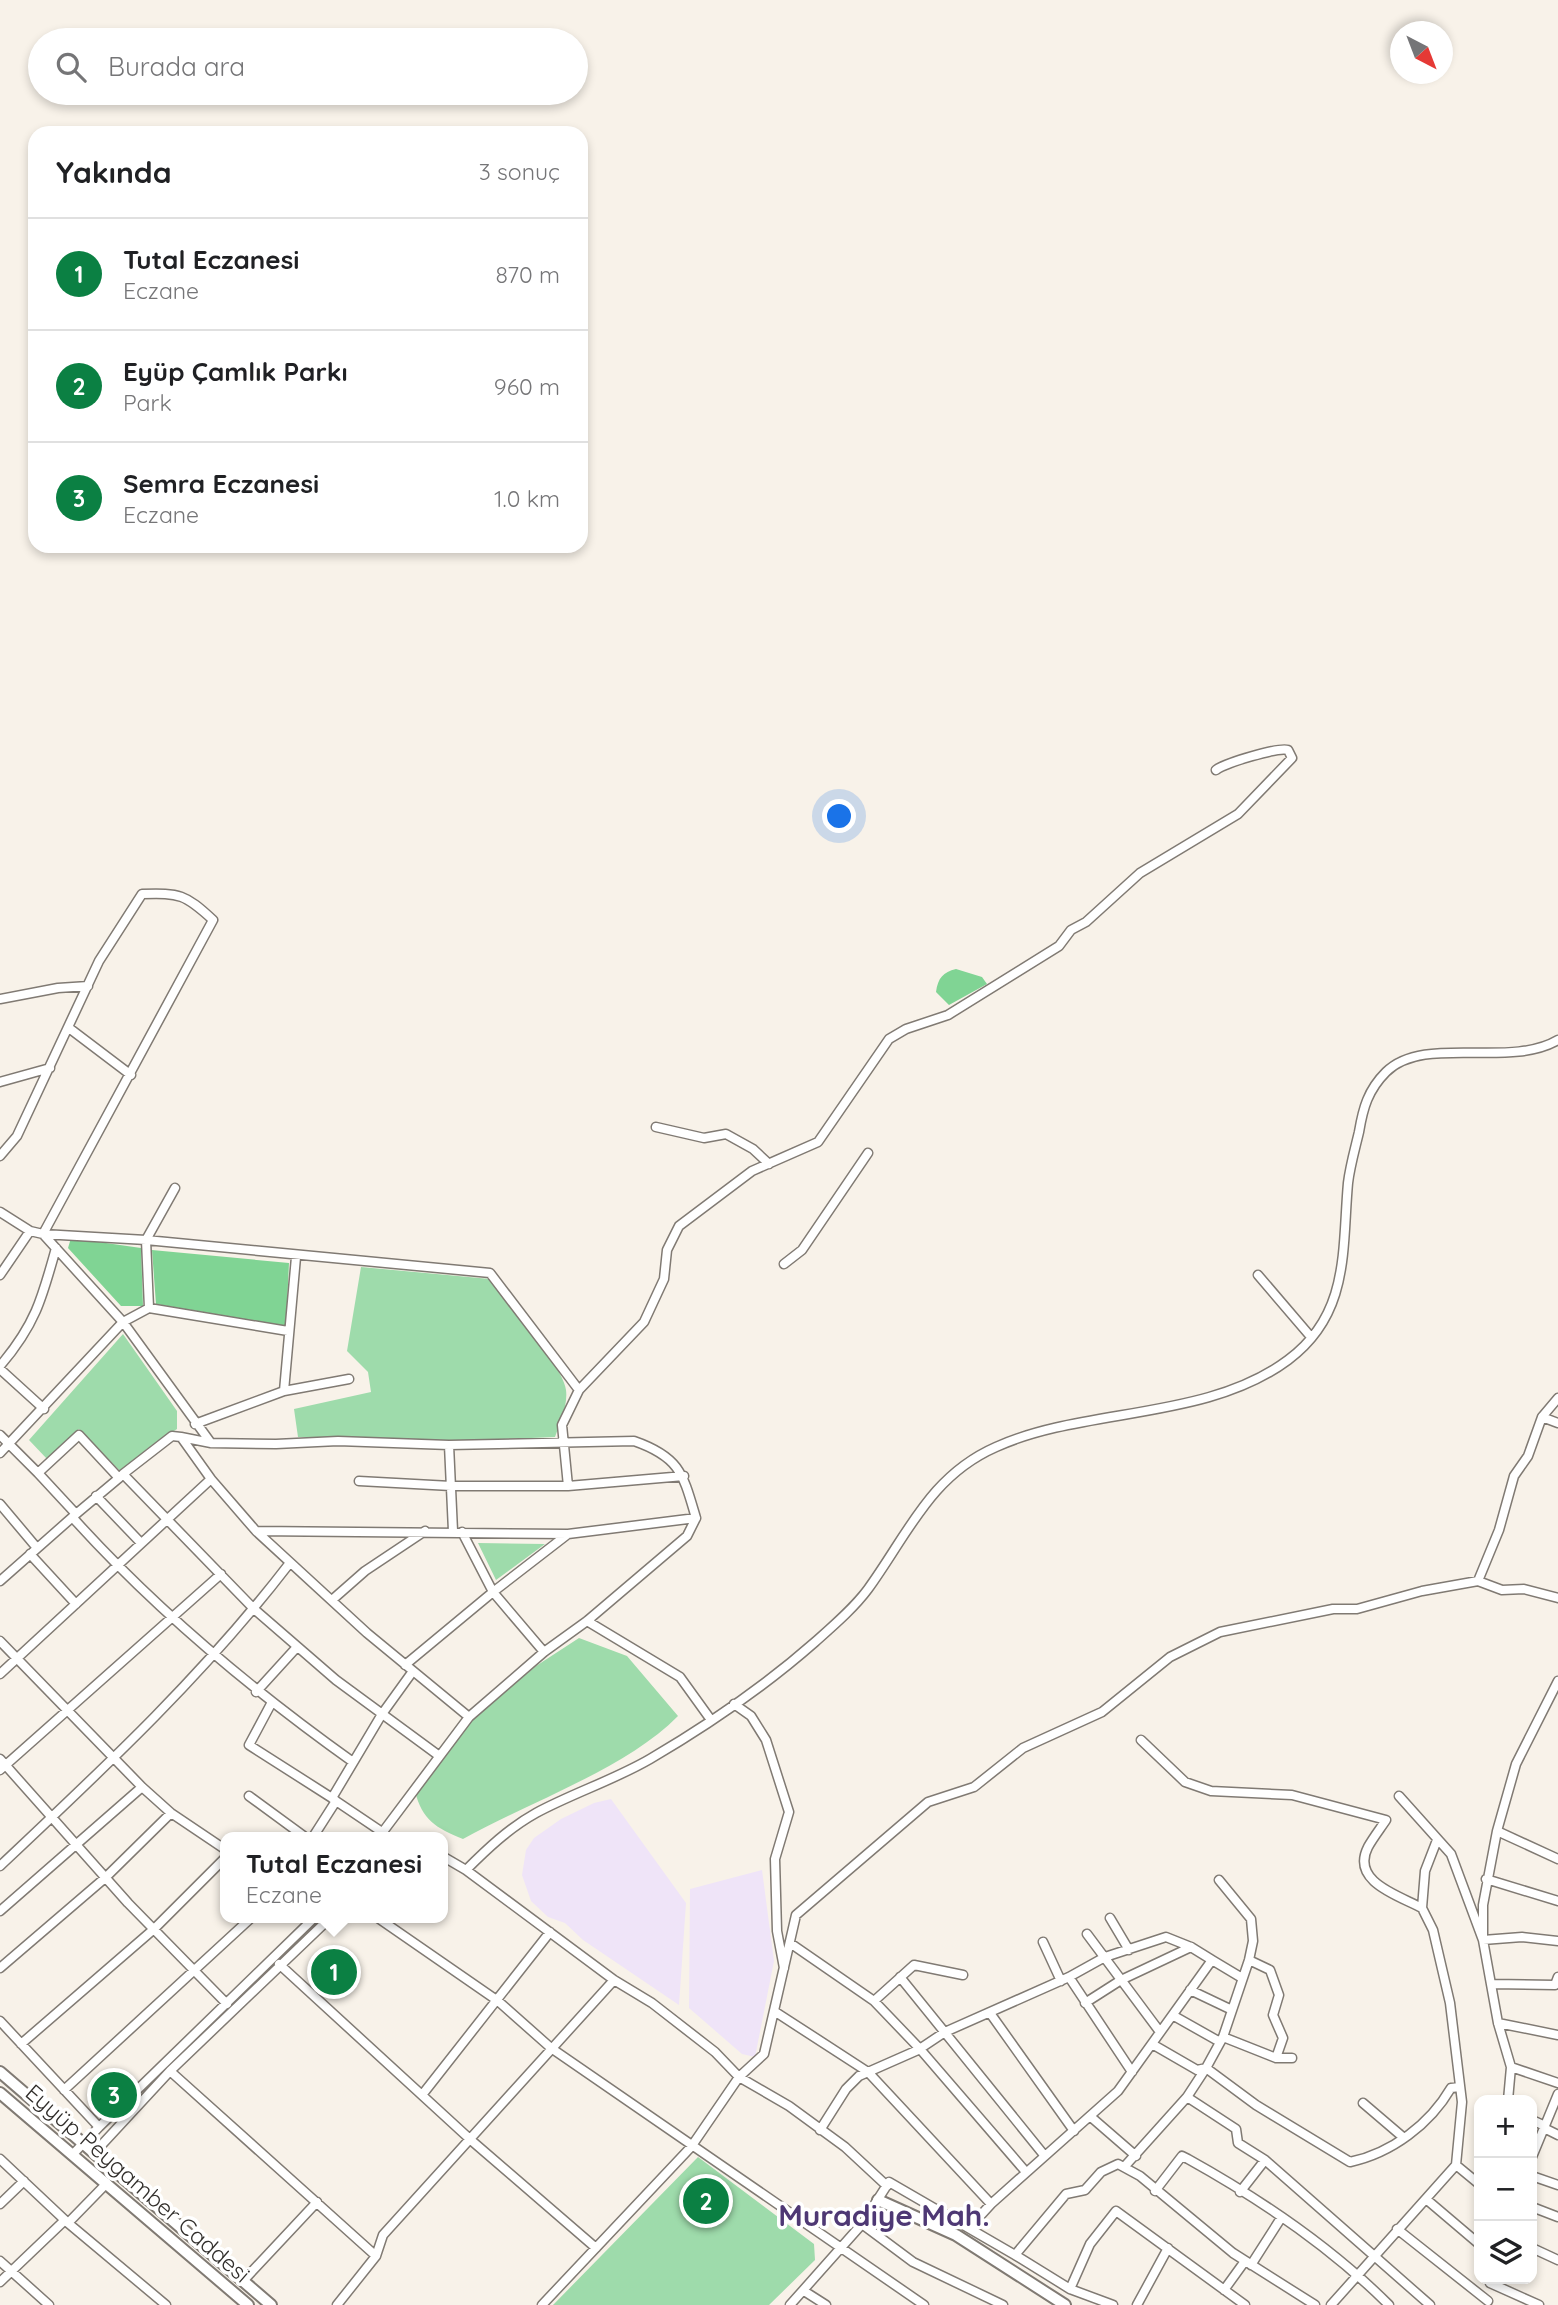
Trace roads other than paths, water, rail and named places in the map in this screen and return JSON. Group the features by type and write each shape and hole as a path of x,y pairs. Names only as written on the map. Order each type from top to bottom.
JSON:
{"main road":[{"name":"Eyyüp Peygamber Caddesi","path":"0,2072 271,2305"},
{"name":"Eyyüp Peygamber Caddesi","path":"1,2096 74,2153 241,2303"},
{"path":"878,2200 956,2235 1065,2305"}],"street":[{"path":"568,1486 566,1443 562,1425 579,1390 644,1322 664,1279 667,1250 679,1226 722,1191 769,1164 818,1142 889,1039 906,1029 948,1016 1049,954 1071,930 1086,922 1140,873 1238,814 1292,758 1288,750 1279,748 1261,756 1228,762 1216,770"},
{"path":"0,1156 17,1136 99,961 142,894 179,893 213,920 174,987 131,1075 43,1234"},
{"path":"0,999 58,988 88,986"},
{"path":"69,1028 131,1075"},
{"path":"466,1870 495,1841 533,1815 649,1760 734,1704 815,1642 865,1593 932,1493 962,1465 996,1447 1038,1433 1157,1410 1267,1374 1292,1357 1311,1337 1341,1280 1348,1182 1365,1098 1386,1071 1405,1058 1520,1053 1558,1040"},
{"path":"0,1082 50,1068"},
{"path":"656,1127 704,1138 726,1134 753,1149 769,1164"},
{"path":"784,1264 802,1250 867,1153"},
{"path":"149,1308 146,1240 175,1188"},
{"path":"0,1212 30,1231 43,1234 146,1240 296,1257 490,1273 579,1390"},
{"path":"0,1275 30,1231"},
{"path":"43,1234 123,1322 211,1443"},
{"path":"44,1409 0,1368 25,1337 43,1295 56,1248"},
{"path":"284,1391 296,1257"},
{"path":"1258,1275 1311,1337"},
{"path":"0,1453 44,1409 87,1357 123,1322 149,1308 288,1331"},
{"path":"195,1424 284,1391 349,1379"},
{"path":"1478,1581 1499,1530 1514,1476 1528,1456 1542,1417 1558,1398"},
{"path":"1542,1417 1558,1423"},
{"path":"0,1435 38,1473 115,1565 214,1657 256,1692 354,1762"},
{"path":"38,1473 79,1435 254,1609 297,1647 438,1755"},
{"path":"1,1579 96,1496 172,1436 211,1443 338,1441 449,1446 634,1441 659,1450 673,1461 684,1476 696,1518 687,1536 469,1717 382,1832"},
{"path":"181,1437 211,1479 289,1564 469,1717"},
{"path":"449,1446 457,1531 493,1592 544,1652"},
{"path":"359,1480 451,1486 568,1486 684,1476"},
{"path":"0,1674 211,1479"},
{"path":"96,1496 141,1544"},
{"path":"0,1504 76,1604"},
{"path":"256,1531 568,1534 696,1518"},
{"path":"332,1600 365,1571 425,1531"},
{"path":"405,1665 568,1534"},
{"path":"0,1866 114,1760 214,1657 289,1564"},
{"path":"220,1574 67,1713 2,1765 105,1878 227,2004"},
{"path":"541,2305 691,2147 739,2077 764,2054 796,1915 928,1802 974,1787 1023,1748 1102,1712 1170,1657 1220,1632 1334,1609 1357,1609 1422,1591 1478,1581 1502,1590 1524,1589 1558,1598"},
{"path":"587,1621 680,1677 711,1720"},
{"path":"0,1641 67,1713 142,1787 171,1813 220,1846"},
{"path":"256,1692 297,1647"},
{"path":"316,1832 382,1714 413,1671"},
{"path":"1483,1940 1486,1879 1516,1764 1558,1681"},
{"path":"272,1702 249,1745 334,1800 376,1832"},
{"path":"734,1704 751,1716 766,1740 789,1812 775,1859 777,1931 784,1970"},
{"path":"1141,1740 1185,1782 1211,1791 1292,1795 1385,1820 1366,1850 1365,1867 1375,1885 1422,1908"},
{"path":"0,1911 142,1787"},
{"path":"249,1796 298,1832"},
{"path":"1399,1796 1451,1854 1483,1940 1499,2023 1511,2067 1508,2095"},
{"path":"0,1968 105,1878 171,1813"},
{"path":"1497,1831 1558,1859"},
{"path":"1331,2305 1360,2276 1397,2229 1456,2165 1462,2102 1445,1980 1433,1930 1422,1908 1425,1871 1437,1840"},
{"path":"448,1859 614,1980 663,2011 715,2052 739,2077 789,2106 845,2147 887,2186"},
{"path":"21,2044 154,1929 220,1863"},
{"path":"1486,1879 1558,1901"},
{"path":"1125,2166 1188,2097 1206,2068 1221,2039 1250,1960 1253,1941 1251,1919 1219,1880"},
{"path":"1110,1918 1129,1950"},
{"path":"64,2090 246,1923"},
{"path":"74,2153 308,1923"},
{"path":"95,2152 170,2071 324,1923"},
{"path":"385,1923 498,2001 551,2048 924,2305"},
{"path":"422,2095 550,1932"},
{"path":"1087,1934 1160,2032"},
{"path":"820,2130 846,2089 859,2076 920,2049 945,2032 1065,1979 1105,1957 1166,1937 1191,1947 1242,1978"},
{"path":"1483,1940 1522,1937 1558,1941"},
{"path":"1043,1942 1065,1979 1085,2003 1132,2072"},
{"path":"790,1943 874,2001 920,2049 1026,2172"},
{"path":"1085,2003 1121,1980 1191,1947"},
{"path":"1250,1960 1270,1970 1279,1995 1273,2015 1283,2038 1276,2058"},
{"path":"969,2228 1044,2155 1118,2091 1212,1961"},
{"path":"279,1964 471,2141 596,2248"},
{"path":"874,2001 914,1965 963,1975"},
{"path":"900,1977 1044,2155"},
{"path":"1491,1984 1555,1985 1558,1977"},
{"path":"337,2305 376,2256 383,2235 471,2141 614,1980"},
{"path":"1190,1990 1232,2010"},
{"path":"774,2011 868,2072 991,2204"},
{"path":"990,2013 1074,2131"},
{"path":"1174,2016 1221,2039 1276,2058 1292,2058"},
{"path":"0,2021 99,2127"},
{"path":"1499,2023 1558,2035"},
{"path":"1152,2044 1197,2070 1206,2068 1256,2105 1350,2162 1368,2158 1404,2138 1435,2111 1451,2088 1460,2087"},
{"path":"1511,2067 1558,2083"},
{"path":"170,2071 376,2256"},
{"path":"1537,2144 1558,2094"},
{"path":"1188,2097 1236,2129 1238,2143 1265,2160 1430,2305"},
{"path":"1363,2103 1404,2138"},
{"path":"1091,2117 1136,2156"},
{"path":"1537,2123 1558,2135"},
{"path":"1156,2191 1182,2156 1281,2218 1360,2276 1389,2305"},
{"path":"0,2159 67,2222 166,2305"},
{"path":"1240,2192 1265,2160"},
{"path":"1014,2255 1066,2194 1085,2190 1101,2172 1118,2164 1125,2166 1248,2263 1315,2305"},
{"path":"1456,2165 1474,2180"},
{"path":"1537,2177 1558,2185"},
{"path":"0,2204 24,2181"},
{"path":"790,2305 862,2224 889,2182 1070,2289 1113,2305"},
{"path":"0,2282 107,2183"},
{"path":"1426,2199 1474,2240"},
{"path":"243,2281 317,2202"},
{"path":"1537,2209 1558,2217"},
{"path":"1070,2289 1090,2244 1116,2211 1245,2305"},
{"path":"1224,2290 1281,2218"},
{"path":"862,2224 913,2262 985,2301 1003,2305"},
{"path":"1397,2229 1487,2303"},
{"path":"1138,2305 1168,2248"},
{"path":"1537,2250 1558,2260"},
{"path":"0,2261 49,2305"},
{"path":"1487,2303 1490,2284"},
{"path":"1496,2284 1539,2305"},
{"path":"804,2291 826,2305"}],"place":[{"name":"Tutal Eczanesi","path":"334,1972"},
{"name":"Semra Eczanesi","path":"114,2095"},
{"name":"Eyüp Çamlık Parkı","path":"706,2201"}],"district":[{"name":"Muradiye Mah.","path":"884,2215"}]}
